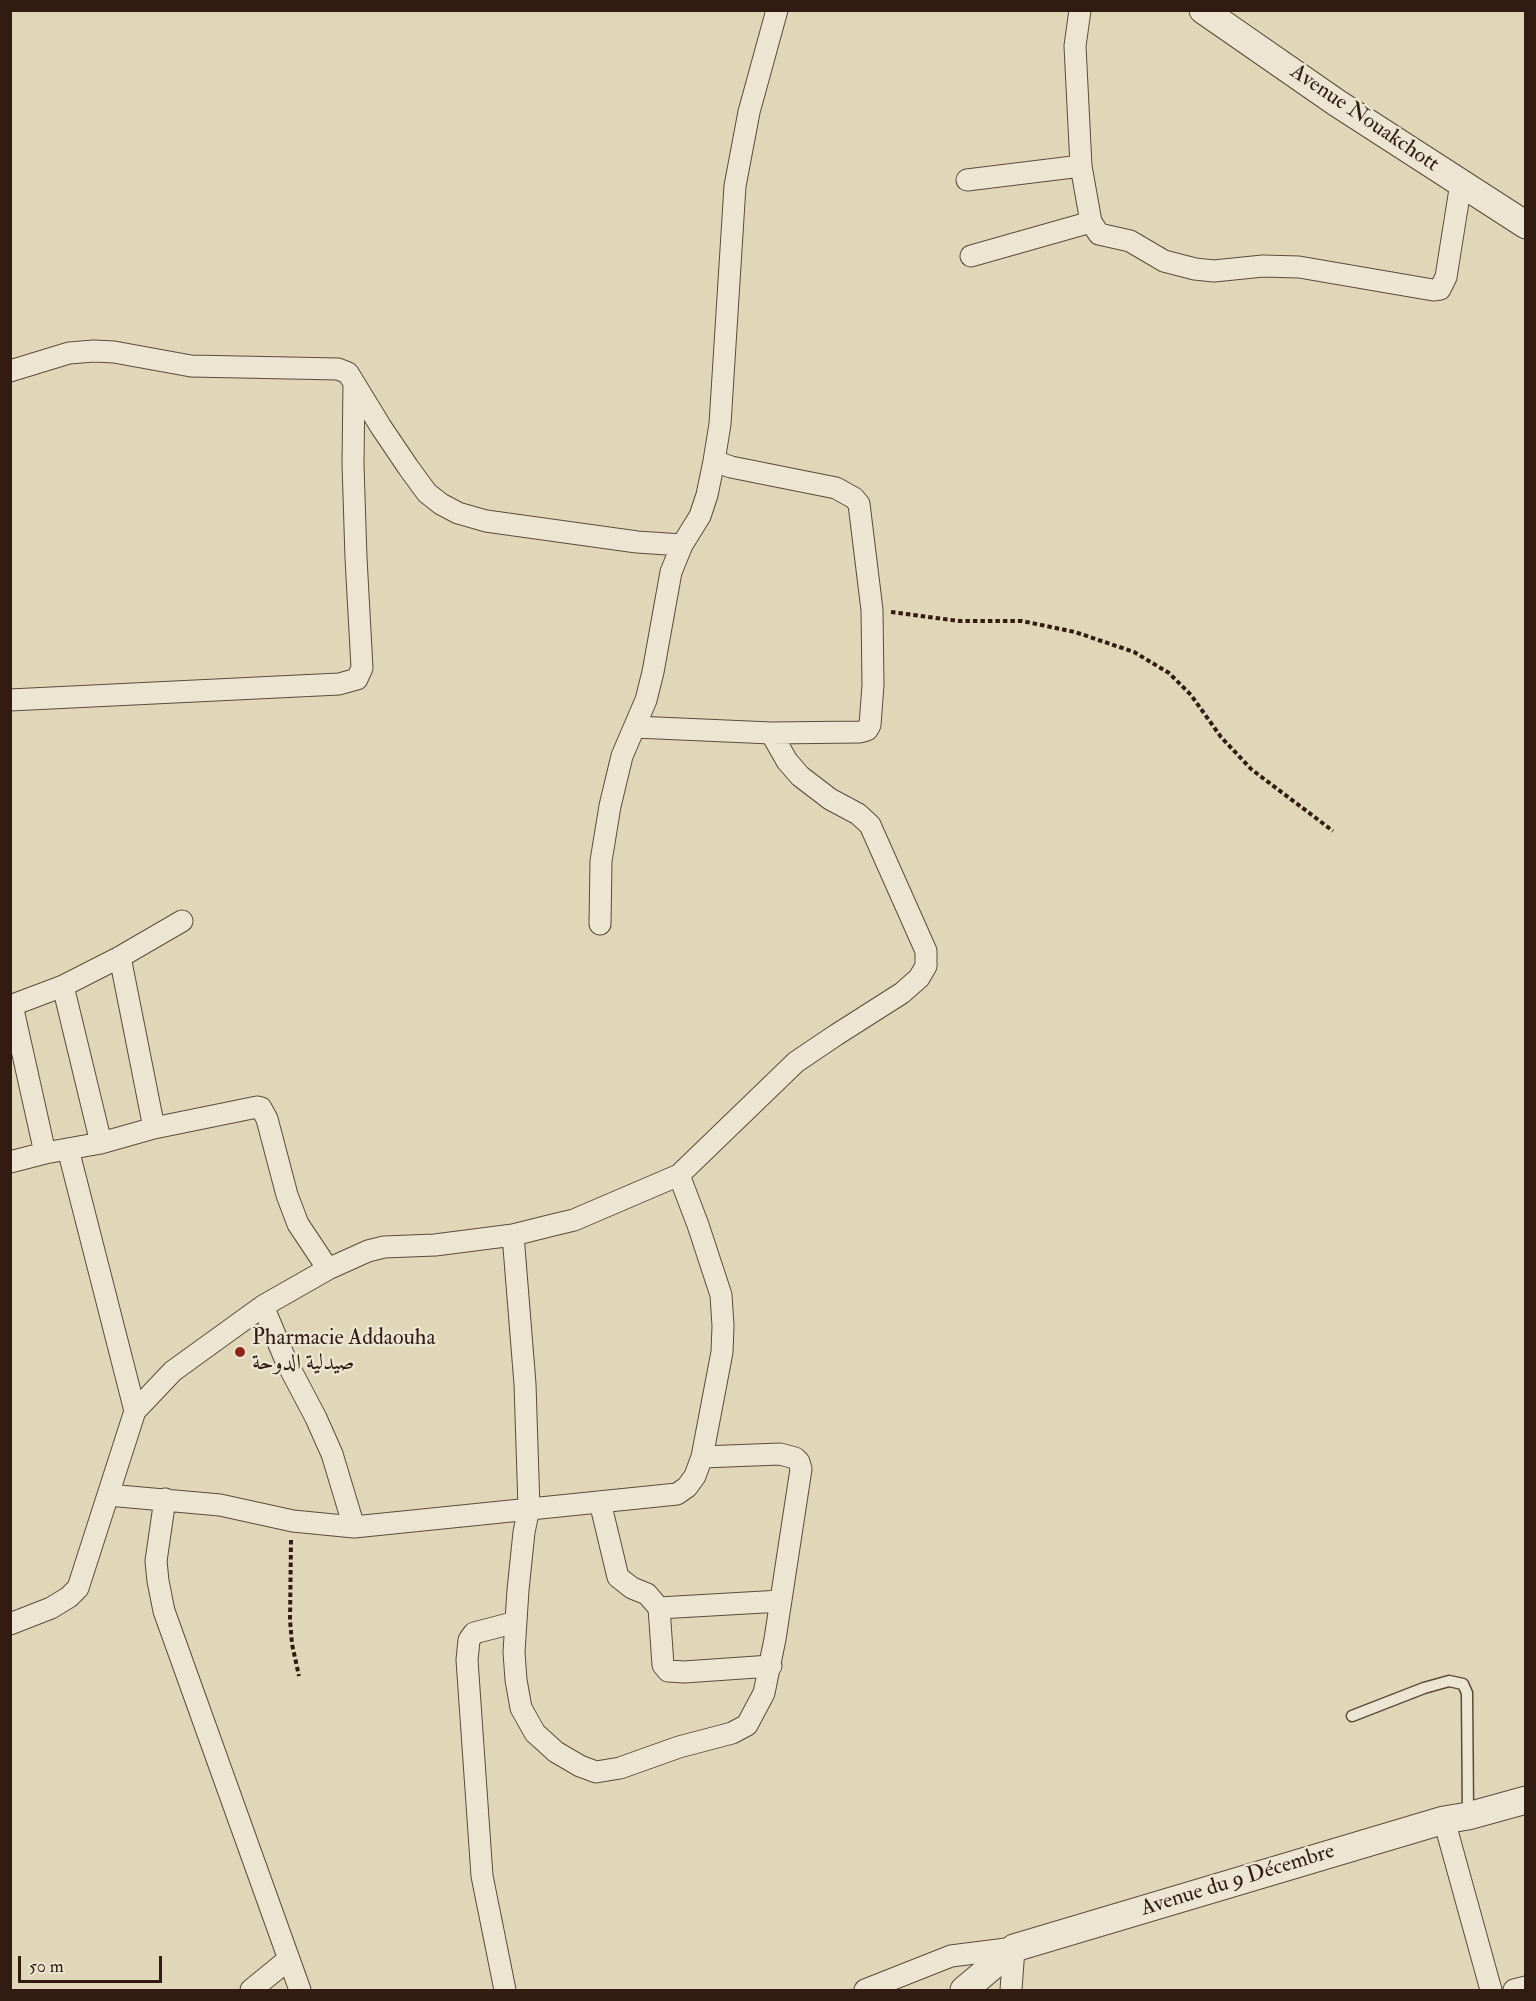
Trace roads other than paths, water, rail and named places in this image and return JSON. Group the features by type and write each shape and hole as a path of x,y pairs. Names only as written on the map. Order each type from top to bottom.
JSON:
{"street":[{"path":"600,924 601,861 610,806 622,756 646,699 671,572 682,545 700,516 714,461 720,424 735,186 749,112 777,10"},
{"path":"1080,10 1075,46 1081,166 1091,222 1100,234 1130,242 1164,261 1188,268 1214,271 1263,266 1299,267 1440,289 1446,276 1461,183"},
{"name":"Avenue Nouakchott","path":"1203,10 1337,103 1526,225"},
{"path":"967,180 1081,166"},
{"path":"971,256 1091,222"},
{"path":"10,371 69,353 114,352 191,366 338,369 348,373 381,427 427,493 450,508 486,521 637,542 682,545"},
{"path":"10,700 339,684 357,679 362,668 353,464 354,382"},
{"path":"635,727 771,733 860,732 867,730 870,725 872,717 872,610 859,504 854,498 836,488 714,461"},
{"path":"10,1624 51,1608 69,1597 78,1588 135,1412 173,1371 263,1306 353,1256 384,1247 435,1245 513,1235 574,1220 679,1176 796,1062 902,993 925,971 928,961 926,951 870,825 858,814 830,799 800,776 787,761 771,733"},
{"path":"45,1153 11,1006 63,986 120,957 182,921"},
{"path":"120,957 154,1128"},
{"path":"63,986 102,1143"},
{"path":"10,1162 102,1143 154,1128 256,1107 261,1108 267,1119 287,1195 298,1224 328,1269"},
{"path":"68,1149 135,1412"},
{"path":"108,1495 220,1505 292,1521 354,1527 677,1494 687,1487 695,1476 702,1457 722,1353 721,1295 679,1176"},
{"path":"513,1235 525,1384 529,1508 524,1532 514,1652 520,1707 535,1733 556,1752 596,1772 620,1768 679,1747 732,1733 747,1725 764,1693 771,1666 801,1469 795,1458 780,1454 702,1457"},
{"path":"263,1306 286,1361 332,1454 354,1527"},
{"path":"165,1499 156,1560 164,1611 300,1990"},
{"path":"600,1502 618,1577 632,1588 647,1594 659,1608 663,1665 668,1671 771,1666"},
{"path":"659,1608 781,1601"},
{"path":"505,1990 482,1876 467,1660 469,1640 474,1633 516,1622"},
{"name":"Avenue du 9 Décembre","path":"964,1990 1014,1948 1456,1818 1526,1800"},
{"path":"1456,1818 1491,1990"},
{"path":"865,1990 951,1956 1014,1948 1011,1990"},
{"path":"251,1990 289,1959"},
{"path":"1514,1990 1526,1987"}],"lane":[{"path":"1352,1716 1424,1688 1449,1681 1463,1683 1467,1693 1456,1818"}],"place":[{"name":"Pharmacie Addaouha صيدلية الدوحة","path":"240,1352"}]}
